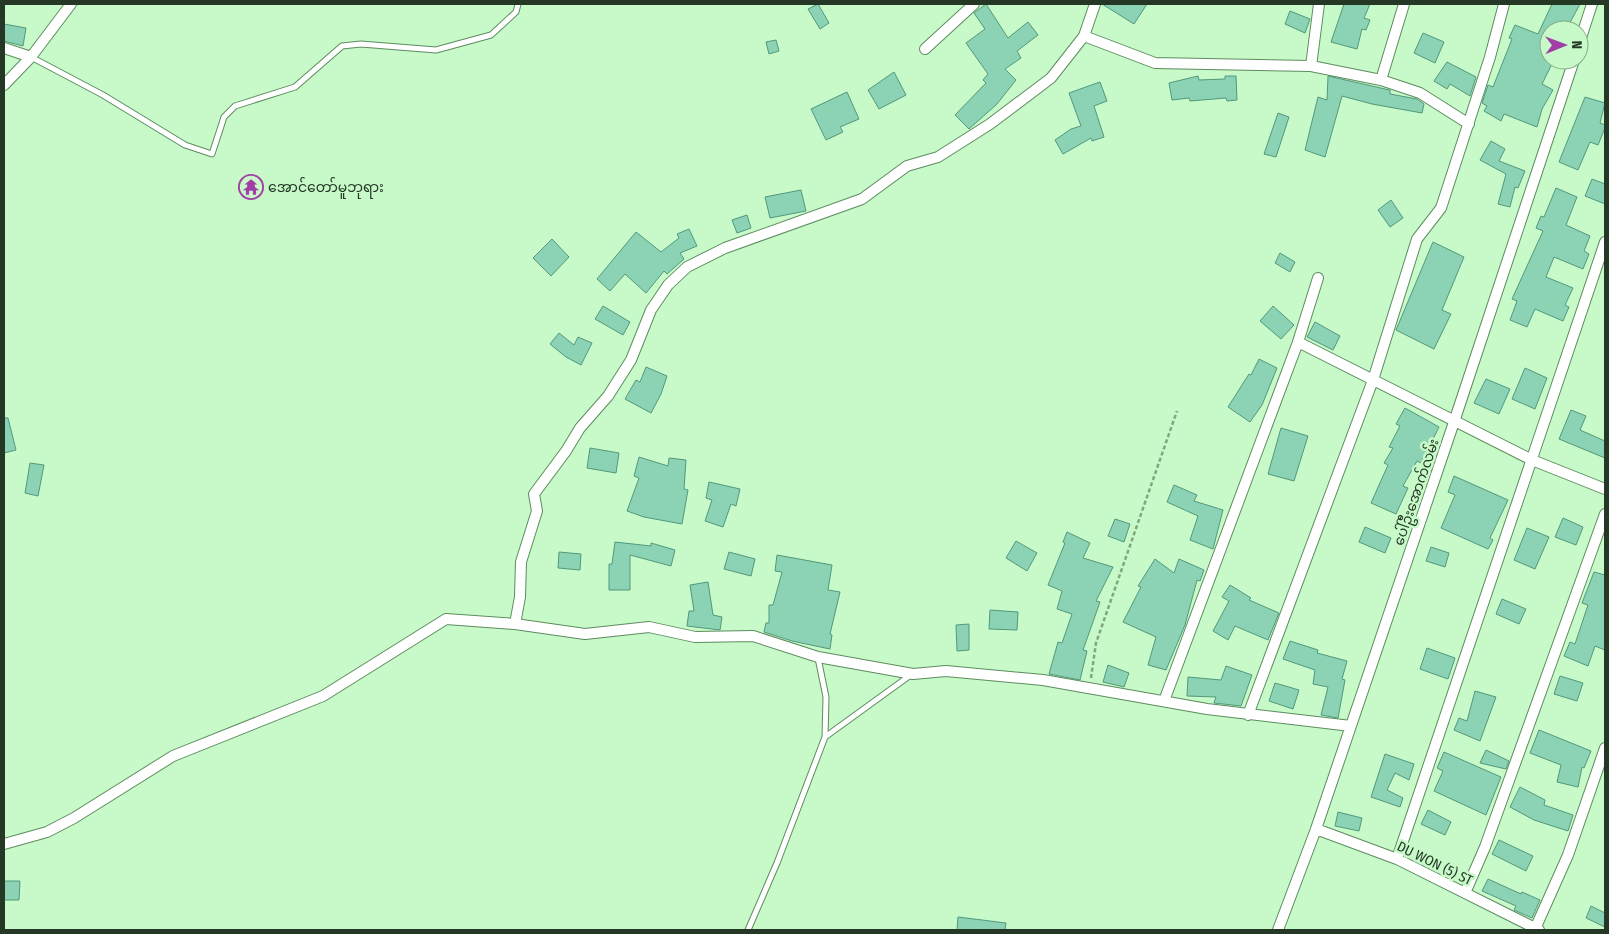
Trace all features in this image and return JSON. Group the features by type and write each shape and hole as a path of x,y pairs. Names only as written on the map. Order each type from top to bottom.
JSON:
{"street":[{"path":"4,85 31,57 71,4"},
{"path":"925,49 974,4"},
{"path":"515,624 520,597 521,562 537,512 534,494 566,451 580,428 608,396 631,360 651,310 668,285 687,267 725,248 862,199 907,166 938,157 990,124 1051,78 1084,36 1095,4"},
{"path":"1311,66 1319,4"},
{"path":"1381,80 1404,4"},
{"path":"1248,715 1373,380 1417,239 1440,208 1469,124 1504,4"},
{"path":"1587,20 1592,4"},
{"path":"1084,36 1155,63 1311,66 1381,80 1420,93 1469,124"},
{"path":"4,48 31,57"},
{"name":"ပေါ်ဦးအောက်လမ်း","path":"1278,930 1316,829 1571,70"},
{"path":"1397,859 1605,242"},
{"path":"1164,701 1298,342 1318,278"},
{"path":"1298,342 1532,460 1605,488"},
{"path":"1465,893 1485,847 1605,514"},
{"path":"4,844 47,832 74,818 173,756 323,696 446,619 515,624 585,634 649,628 695,638 753,636 818,657 913,674 946,670 1043,680 1248,715 1351,726"},
{"path":"1537,929 1568,855 1605,748"},
{"name":"DU WON (5) ST","path":"1316,829 1397,859 1537,929"}],"lane":[{"path":"31,57 103,95 185,145 212,154 224,117 235,106 294,87 342,46 362,44 436,50 491,35 516,12 518,4"},
{"path":"748,930 777,864 825,737 826,697 818,657"},
{"path":"825,737 913,674"}],"path":[{"path":"1090,687 1096,643 1177,411"}],"building":[{"path":"818,4 829,23 820,29 808,9"},
{"path":"986,4 1008,38 1028,22 1038,35 1017,51 1021,58 1005,69 1016,80 997,104 969,129 955,115 986,83 983,80 988,74 966,43 985,29 974,13"},
{"path":"1102,4 1147,4 1134,24"},
{"path":"1344,4 1370,4 1364,18 1370,20 1366,30 1362,29 1357,49 1331,42"},
{"path":"1552,4 1580,4 1571,20 1545,20"},
{"path":"1290,11 1310,19 1305,33 1285,24"},
{"path":"4,24 26,28 23,46 4,41"},
{"path":"1515,25 1538,34 1539,32 1539,70 1549,70 1542,84 1553,90 1542,109 1537,127 1504,114 1501,121 1484,111 1487,106 1482,103 1488,85 1493,87 1512,39 1509,38"},
{"path":"1423,33 1444,42 1435,63 1414,53"},
{"path":"776,40 779,51 769,54 766,42"},
{"path":"1447,62 1476,77 1470,96 1450,84 1447,89 1434,81"},
{"path":"894,72 906,95 879,109 868,90"},
{"path":"1198,76 1199,80 1225,79 1225,76 1236,76 1237,100 1227,101 1226,98 1190,101 1189,98 1172,100 1169,83"},
{"path":"1328,76 1390,90 1390,94 1417,99 1424,104 1422,113 1372,104 1342,96 1325,157 1305,150 1318,97 1327,100"},
{"path":"1100,82 1107,101 1094,106 1104,137 1092,141 1091,138 1063,154 1055,140 1071,129 1081,126 1069,93"},
{"path":"847,92 859,119 840,127 843,132 826,140 811,109"},
{"path":"1585,97 1605,103 1600,123 1605,125 1605,128 1598,145 1590,142 1578,170 1559,162"},
{"path":"1278,113 1289,117 1276,157 1264,154"},
{"path":"1491,141 1505,149 1499,161 1525,171 1518,188 1515,187 1510,207 1498,204 1506,174 1480,160"},
{"path":"1592,179 1605,184 1605,204 1585,196"},
{"path":"1556,188 1577,197 1566,225 1590,236 1584,251 1589,254 1583,269 1554,257 1546,277 1573,288 1565,305 1569,307 1563,321 1535,309 1527,327 1510,320 1517,301 1512,299 1543,231 1536,228 1541,216 1544,217"},
{"path":"801,190 806,211 770,218 765,197"},
{"path":"1391,200 1403,218 1390,227 1378,210"},
{"path":"747,215 751,228 737,233 732,220"},
{"path":"689,229 697,246 680,253 684,259 667,274 664,271 646,293 625,274 610,291 597,279 636,232 661,252 679,238 677,234"},
{"path":"552,239 569,257 551,276 533,258"},
{"path":"1433,242 1464,257 1442,310 1451,314 1434,349 1396,330"},
{"path":"1280,253 1295,262 1290,272 1275,263"},
{"path":"603,306 630,322 623,335 595,319"},
{"path":"1273,306 1294,325 1281,339 1260,321"},
{"path":"1315,322 1340,336 1333,350 1307,337"},
{"path":"559,333 574,345 578,337 592,343 581,365 566,357 550,344"},
{"path":"1259,359 1277,368 1262,405 1250,422 1228,407 1249,374 1251,375"},
{"path":"646,367 667,376 661,394 651,413 625,399 636,380 640,382"},
{"path":"1525,368 1547,378 1535,409 1512,399"},
{"path":"1486,379 1510,389 1499,414 1474,403"},
{"path":"1405,408 1439,427 1421,463 1417,461 1403,486 1408,488 1396,514 1371,503 1388,465 1384,463 1393,448 1389,447 1400,426 1396,424"},
{"path":"1571,410 1586,416 1580,430 1605,441 1605,458 1559,439"},
{"path":"4,418 8,418 16,450 4,453"},
{"path":"1281,428 1308,436 1294,481 1268,474"},
{"path":"590,448 619,453 616,473 587,468"},
{"path":"639,457 668,466 669,458 686,460 684,489 688,490 682,524 644,517 627,511 639,478 634,476"},
{"path":"30,463 44,465 38,496 25,493"},
{"path":"1454,476 1508,500 1490,538 1493,540 1488,549 1441,528 1455,495 1448,492"},
{"path":"709,482 740,489 736,506 731,504 723,527 705,521 712,500 706,498"},
{"path":"1174,485 1197,495 1194,501 1223,510 1213,549 1190,540 1198,516 1167,502"},
{"path":"1563,518 1583,527 1576,545 1555,537"},
{"path":"1115,519 1130,524 1124,542 1108,536"},
{"path":"1365,527 1391,538 1385,553 1359,542"},
{"path":"1527,528 1549,537 1535,569 1514,560"},
{"path":"1067,532 1090,543 1083,558 1113,567 1096,601 1100,602 1083,650 1087,651 1080,680 1049,674 1058,642 1062,643 1072,614 1057,609 1062,591 1048,585 1065,543 1063,542"},
{"path":"1016,541 1037,553 1027,571 1006,558"},
{"path":"615,542 651,546 651,543 675,550 671,566 630,555 630,590 609,590 609,564 612,564"},
{"path":"1431,547 1449,553 1445,567 1426,561"},
{"path":"559,552 581,554 580,570 558,568"},
{"path":"729,552 755,559 751,576 724,569"},
{"path":"777,555 832,565 828,590 840,592 830,634 832,635 830,649 792,641 764,632 766,623 769,623 769,605 773,605 782,572 775,571"},
{"path":"1155,559 1174,573 1179,559 1204,570 1200,581 1197,580 1185,625 1166,670 1148,665 1156,637 1123,622 1141,587 1138,586"},
{"path":"1594,572 1605,575 1605,650 1595,646 1588,666 1564,656 1570,642 1575,644 1588,605 1582,603"},
{"path":"708,582 713,615 722,617 720,630 687,626 689,611 694,611 690,585"},
{"path":"1230,585 1251,598 1249,600 1279,613 1268,640 1235,626 1228,640 1213,631 1229,601 1222,597"},
{"path":"1502,599 1526,609 1519,624 1496,614"},
{"path":"990,610 1018,612 1017,630 989,629"},
{"path":"969,624 969,650 957,651 956,625"},
{"path":"1290,641 1318,650 1317,653 1347,661 1342,679 1345,680 1338,718 1321,715 1328,687 1313,684 1315,670 1283,659"},
{"path":"1427,648 1455,658 1448,679 1420,669"},
{"path":"1108,665 1129,673 1124,687 1103,682"},
{"path":"1226,666 1252,675 1241,706 1214,703 1216,697 1187,696 1188,677 1221,680"},
{"path":"1560,676 1583,683 1577,701 1554,694"},
{"path":"1275,683 1299,690 1293,709 1269,701"},
{"path":"1475,691 1496,697 1480,741 1454,730 1459,718 1467,721"},
{"path":"1539,730 1591,751 1584,768 1582,767 1578,787 1557,782 1561,765 1530,753"},
{"path":"1486,750 1509,761 1506,769 1480,763"},
{"path":"1444,752 1501,777 1486,815 1434,791 1443,771 1437,768"},
{"path":"1385,754 1414,764 1409,780 1395,773 1387,790 1403,798 1400,807 1371,797"},
{"path":"1520,787 1545,800 1544,805 1573,815 1568,831 1534,820 1510,807"},
{"path":"1428,810 1451,822 1445,835 1421,824"},
{"path":"1338,812 1362,818 1359,831 1335,826"},
{"path":"1499,840 1533,856 1526,871 1492,854"},
{"path":"1488,879 1521,894 1522,892 1540,900 1532,918 1514,910 1516,906 1482,891"},
{"path":"4,881 20,881 19,900 4,900"},
{"path":"1591,906 1605,913 1605,927 1586,918"},
{"path":"958,917 1006,923 1005,930 957,930"}],"place":[{"name":"အောင်တော်မူဘုရား","path":"251,187"}]}
